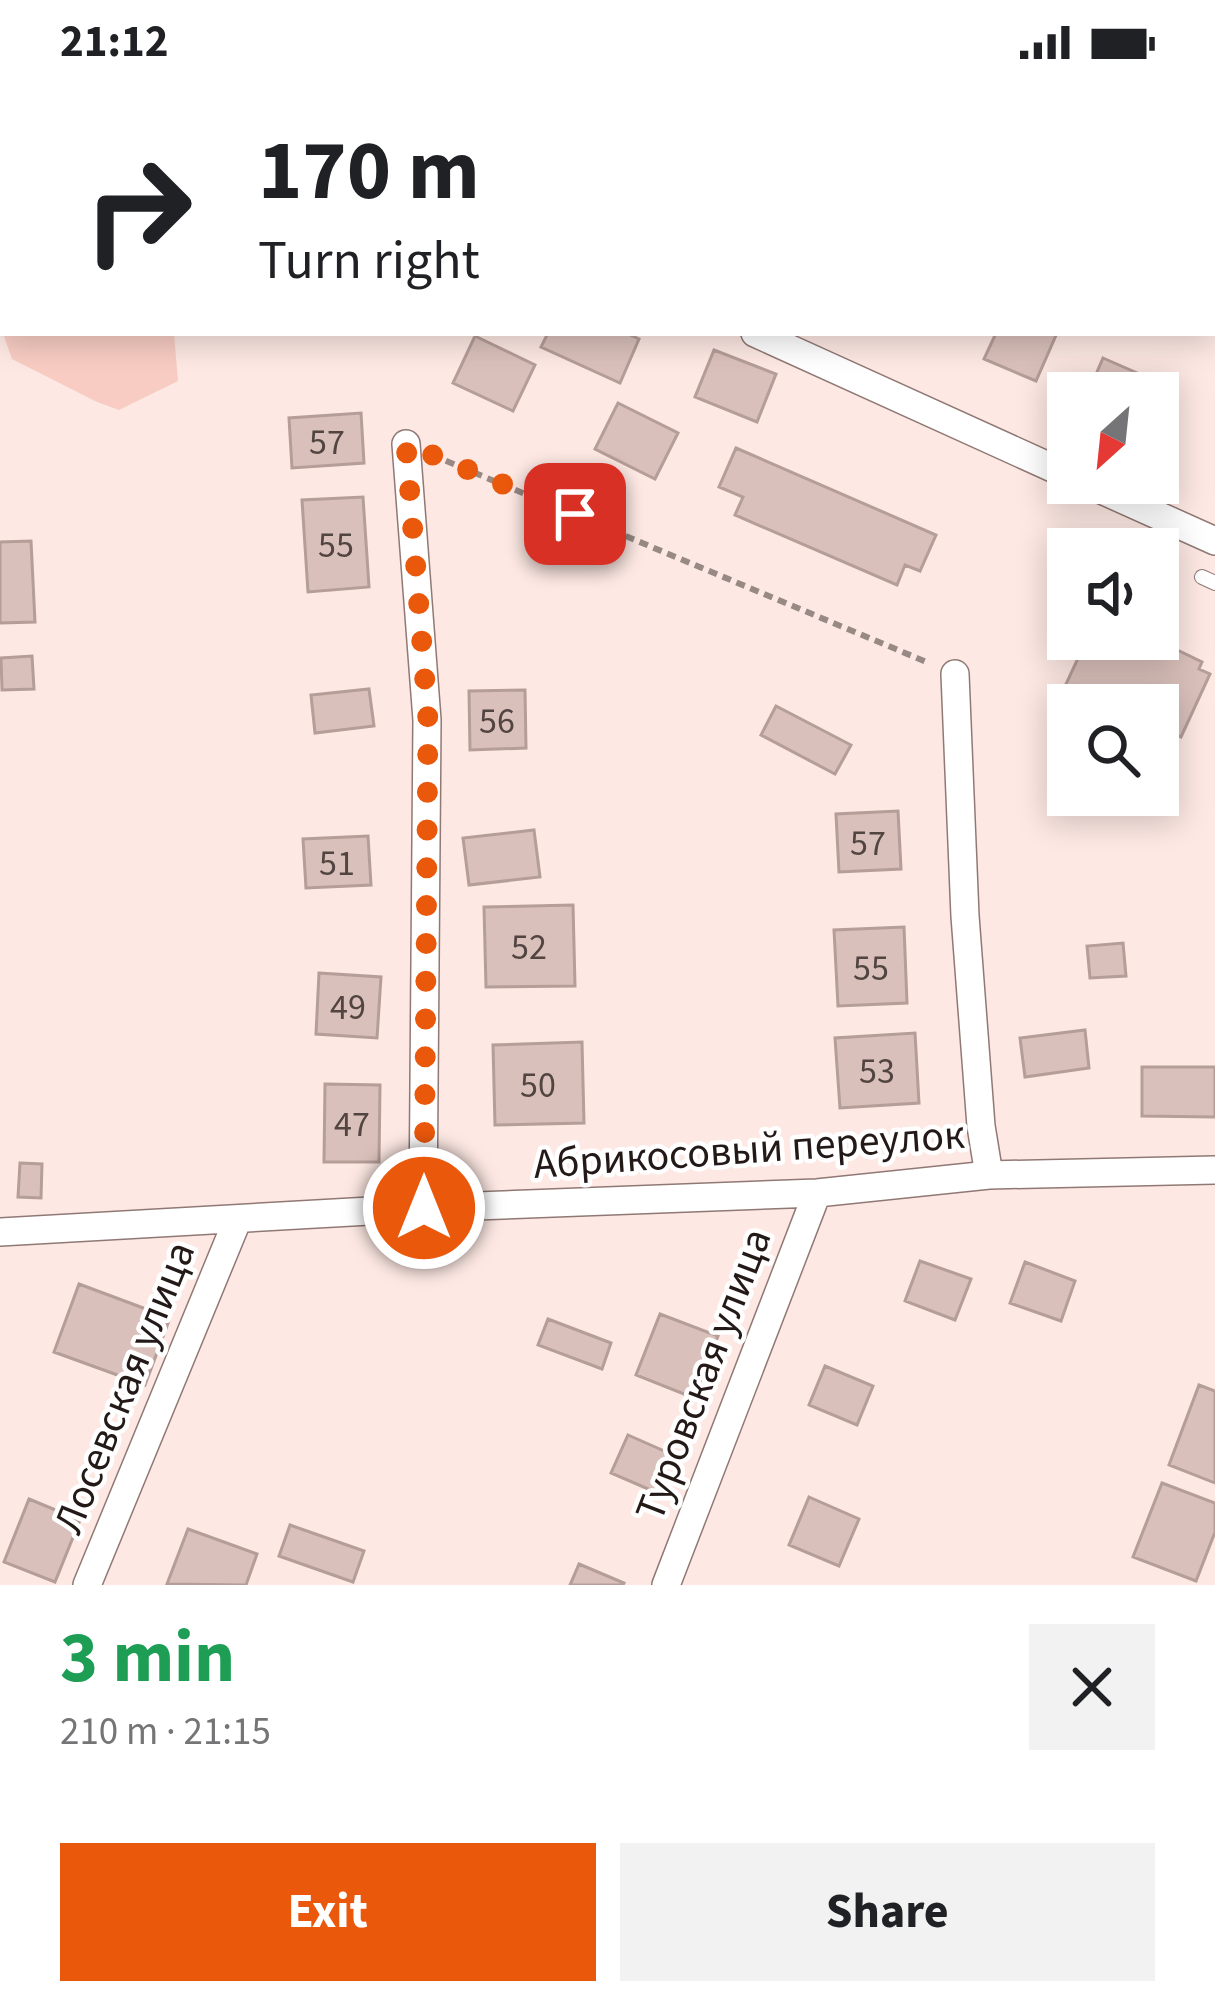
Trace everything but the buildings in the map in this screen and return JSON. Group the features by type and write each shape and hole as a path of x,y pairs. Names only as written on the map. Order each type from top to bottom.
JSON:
{"street":[{"path":"762,336 1047,465"},
{"path":"406,444 428,720 424,1208"},
{"path":"1132,504 1215,542"},
{"path":"955,674 965,916 989,1175"},
{"name":"Абрикосовый переулок","path":"0,1232 424,1208 817,1193 989,1175 1215,1170"},
{"name":"Туровская улица","path":"666,1585 817,1193"},
{"name":"Лосевская улица","path":"87,1585 237,1220"}],"path":[{"path":"406,444 955,674"}],"shaded area":[{"path":"4,336 174,336 178,381 119,410 12,359"}],"route":[{"path":"424,1208 428,720 406,444 575,514"}]}
